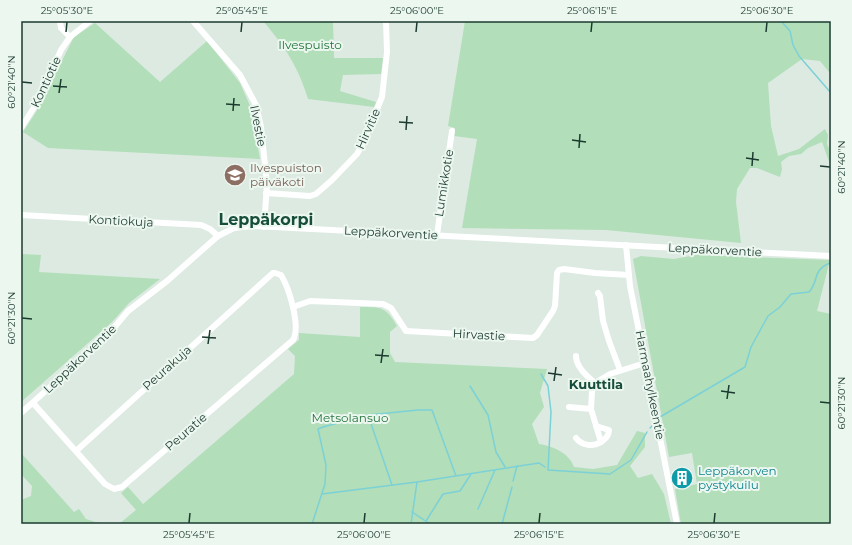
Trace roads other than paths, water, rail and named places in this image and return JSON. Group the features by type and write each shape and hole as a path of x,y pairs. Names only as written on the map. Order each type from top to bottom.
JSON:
{"street":[{"path":"60,21 61,28 70,37"},
{"name":"Kontiotie","path":"21,128 34,110 60,50 70,37 90,21"},
{"name":"Ilvestie","path":"193,21 240,75 256,105 261,127 266,194 264,227"},
{"name":"Hirvitie","path":"266,194 310,196 316,194 357,154 382,97 387,52 386,21"},
{"name":"Lumikkotie","path":"437,235 452,131"},
{"name":"Kontiokuja","path":"21,215 201,225 210,228 218,236"},
{"name":"Leppäkorventie","path":"21,413 107,336 128,311 167,282 218,236 234,228 243,226 831,256"},
{"name":"Harmaahylkeentie","path":"626,245 629,275 645,363 677,524"},
{"name":"Hirvastie","path":"293,307 310,301 383,304 391,308 406,331 533,338 537,335 555,306 557,273 559,270 564,269 629,275"},
{"name":"Peurakuja","path":"76,451 273,273 279,273"},
{"name":"Peuratie","path":"33,403 105,484 114,489 122,488 293,340 295,337 293,307 283,278 279,273"},
{"path":"598,293 600,296 605,328 620,370"},
{"path":"576,356 576,360 584,373 595,383"},
{"path":"601,442 590,409 592,391 595,383 620,370 645,363"},
{"path":"569,407 590,409"},
{"path":"576,438 583,444 592,445 606,439 609,430 596,426"}],"waterway":[{"path":"781,21 790,31 793,45 799,56 831,93"},
{"path":"660,417 745,367 751,347 768,316 780,307 791,294 809,292 820,269 830,263 831,264"},
{"path":"541,374 548,386 551,412 548,470 610,474 631,460 647,432"},
{"path":"470,386 488,415 496,452 505,467"},
{"path":"312,524 325,484 326,465 318,429 323,427 368,415 432,410 456,476"},
{"path":"368,415 392,485"},
{"path":"650,428 654,424"},
{"path":"322,494 417,482 539,463 545,467"},
{"path":"513,481 517,466"},
{"path":"478,509 495,470"},
{"path":"426,521 443,494 460,491 471,474"},
{"path":"411,524 417,482"},
{"path":"502,524 512,487"},
{"path":"412,512 430,524"}],"place":[{"name":"Ilvespuiston päiväkoti","path":"235,175"},
{"name":"Leppäkorven pystykuilu","path":"682,478"}],"district":[{"name":"Leppäkorpi","path":"266,219"},
{"name":"Kuuttila","path":"596,384"}],"park label":[{"name":"Ilvespuisto","path":"310,45"},
{"name":"Metsolansuo","path":"350,418"}]}
